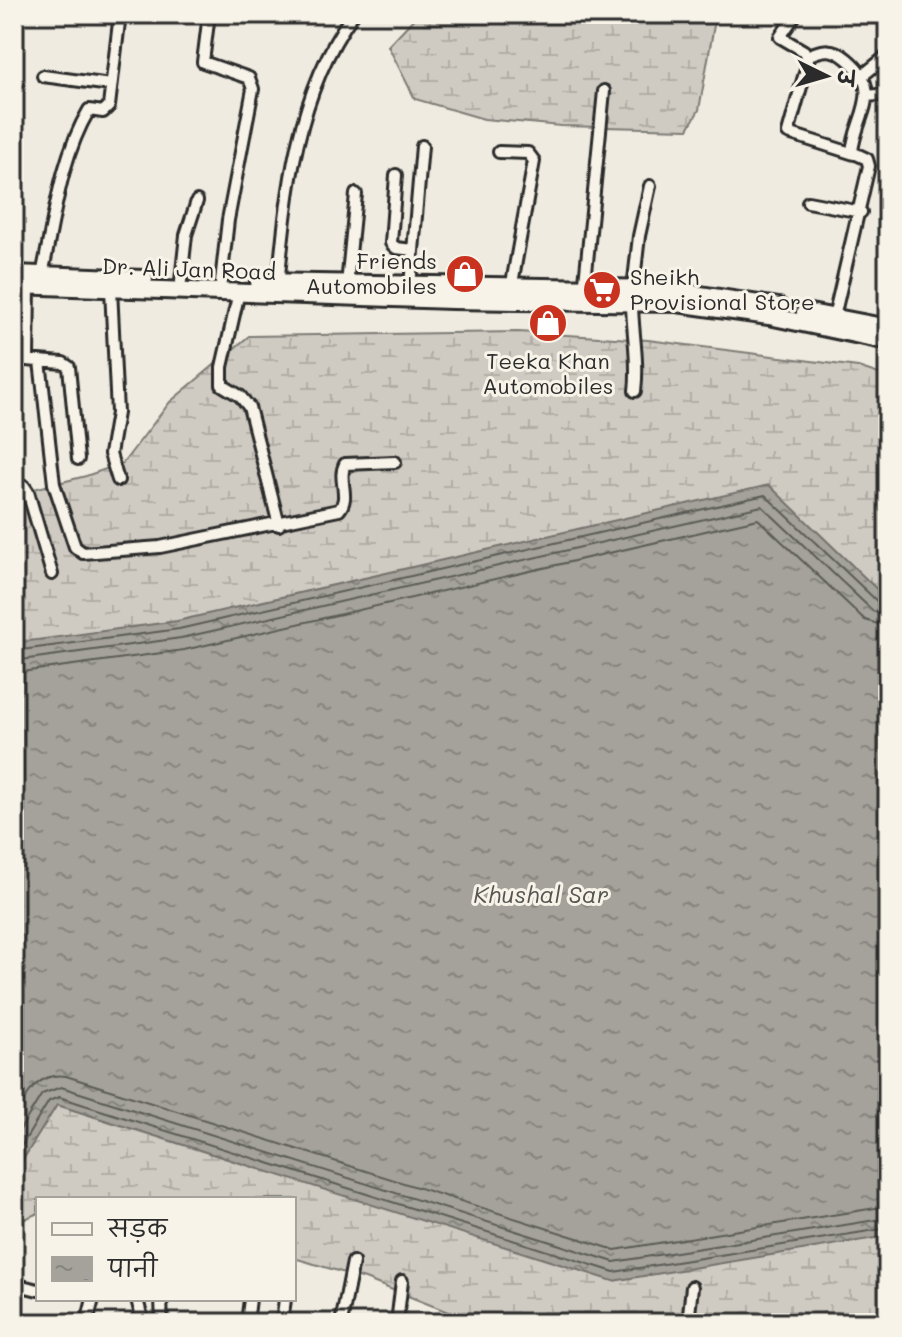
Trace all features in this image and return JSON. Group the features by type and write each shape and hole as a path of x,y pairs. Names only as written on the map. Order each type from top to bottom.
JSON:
{"main road":[{"name":"Dr. Ali Jan Road","path":"14,274 28,282 111,289 214,285 239,292 347,285 410,286 490,295 511,289 584,296"},
{"name":"Dr. Ali Jan Road","path":"28,282 181,281 278,288 490,295 677,296 813,319 888,341"},
{"name":"Dr. Ali Jan Road","path":"813,319 834,317 888,328"}],"street":[{"path":"120,14 107,110 89,110 76,136 28,282 34,360 54,484 78,551 109,552 160,547 279,525 343,506 341,475 345,464 395,462"},
{"path":"209,14 203,62 249,78 253,89 214,285"},
{"path":"278,288 302,119 326,58 353,14"},
{"path":"796,14 780,37 807,56"},
{"path":"807,56 824,50 836,51 862,76 867,96 854,154"},
{"path":"862,76 888,55"},
{"path":"807,56 788,133 870,162 861,212 834,317"},
{"path":"43,76 111,85"},
{"path":"584,296 604,91"},
{"path":"867,96 888,94"},
{"path":"410,286 422,146"},
{"path":"499,152 528,153 534,161 511,289"},
{"path":"396,175 391,243 396,248 413,250"},
{"path":"635,391 637,361 631,334 632,295 639,236 650,186"},
{"path":"347,285 356,194"},
{"path":"181,281 186,235 197,201"},
{"path":"808,202 861,212"},
{"path":"111,289 117,413 110,454 118,480"},
{"path":"239,292 222,367 222,385 240,396 249,407 279,525"},
{"path":"14,359 69,367 78,459"},
{"path":"14,483 24,486 28,492 52,574"},
{"path":"341,1323 353,1262"},
{"path":"397,1323 402,1281"},
{"path":"14,1284 36,1290"},
{"path":"688,1323 692,1287"},
{"path":"87,1323 92,1301"},
{"path":"137,1301 140,1322"},
{"path":"161,1301 162,1323"},
{"path":"247,1323 250,1301"},
{"path":"282,1323 285,1301"}],"green space":[{"path":"418,14 716,14 699,110 688,129 561,126 484,119 415,99 388,46"},
{"name":"Khushal Sar","path":"518,332 648,340 858,367 888,377 888,1323 476,1323 365,1279 296,1259 296,1197 36,1197 36,1214 14,1224 14,490 26,491 123,463 170,402 249,336"}],"water":[{"name":"Khushal Sar","path":"769,485 888,600 888,1236 613,1281 57,1105 14,1174 14,643 177,621"}],"place":[{"name":"Friends Automobiles","path":"465,274"},
{"name":"Sheikh Provisional Store","path":"602,290"},
{"name":"Teeka Khan Automobiles","path":"548,323"}]}
